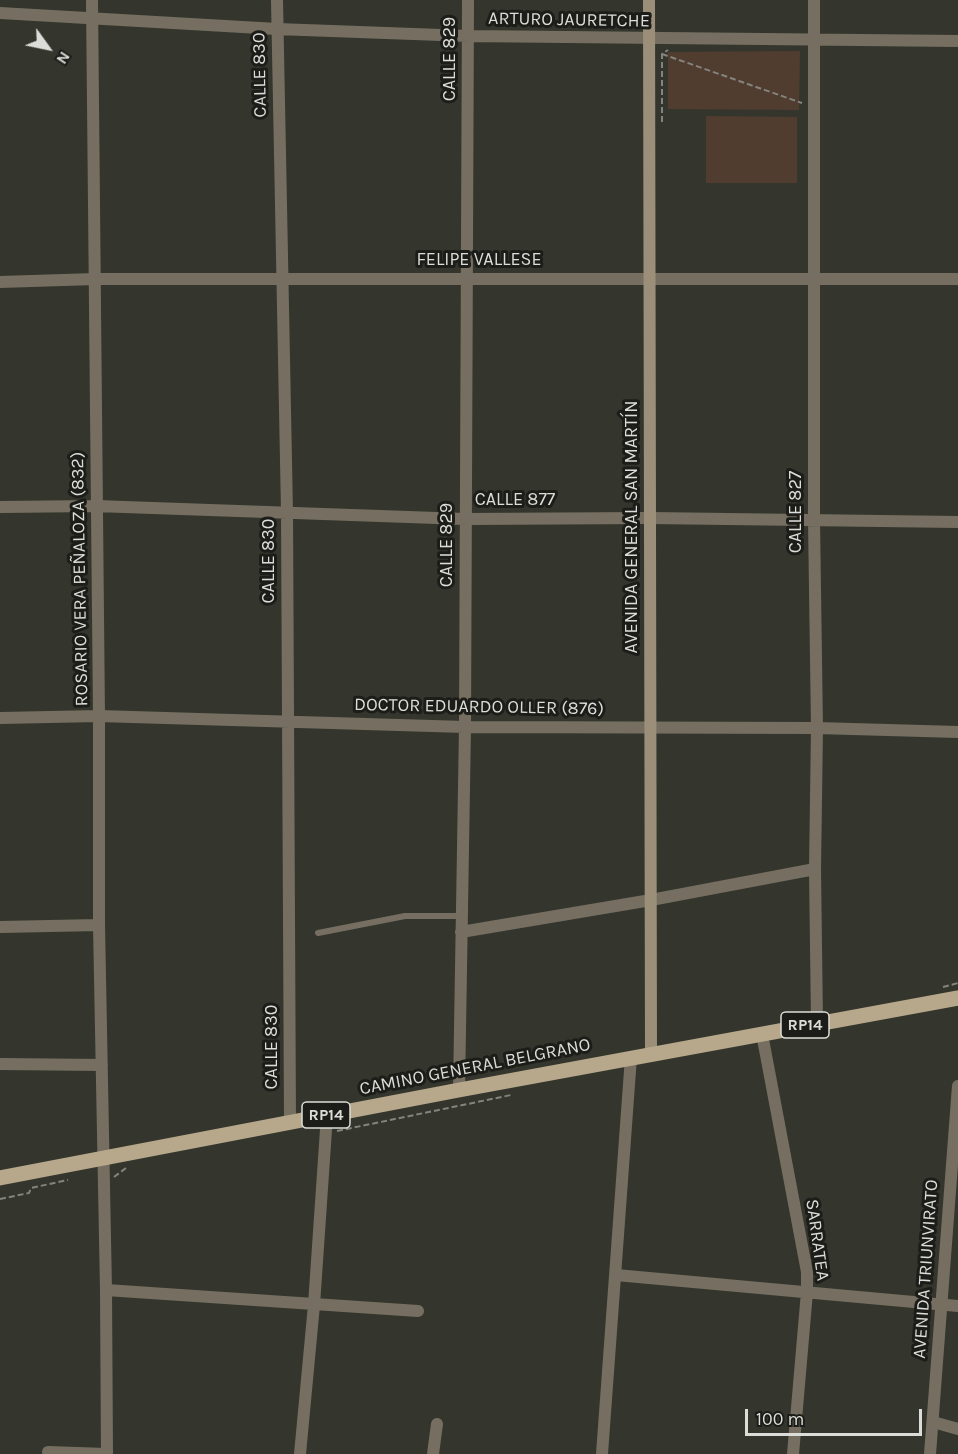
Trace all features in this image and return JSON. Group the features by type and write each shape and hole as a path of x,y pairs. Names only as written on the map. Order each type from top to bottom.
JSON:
{"main road":[{"name":"AVENIDA GENERAL SAN MARTÍN","path":"649,0 651,1053"},
{"name":"CAMINO GENERAL BELGRANO","path":"0,1178 651,1053 958,998"}],"street":[{"name":"ROSARIO VERA PEÑALOZA (832)","path":"92,0 99,925 107,1454"},
{"name":"CALLE 830","path":"278,0 287,512 290,1122"},
{"name":"CALLE 829","path":"459,1090 465,727 468,0"},
{"name":"CALLE 827","path":"814,0 817,1023"},
{"name":"ARTURO JAURETCHE","path":"0,14 278,29 468,36 958,41"},
{"name":"FELIPE VALLESE","path":"0,282 95,279 958,279"},
{"name":"CALLE 877","path":"0,507 96,506 465,519 650,518 958,522"},
{"name":"DOCTOR EDUARDO OLLER (876)","path":"0,718 99,717 465,727 817,728 958,732"},
{"path":"462,932 815,869"},
{"path":"0,927 99,925"},
{"name":"SARRATEA","path":"762,1034 806,1263 807,1292 793,1454"},
{"path":"602,1454 631,1057"},
{"path":"0,1064 102,1065"},
{"name":"AVENIDA TRIUNVIRATO","path":"930,1454 958,1086"},
{"path":"300,1454 314,1305 327,1115"},
{"path":"616,1275 958,1306"},
{"path":"106,1290 418,1311"},
{"path":"933,1422 958,1429"},
{"path":"434,1454 436,1424"},
{"path":"48,1452 107,1454"}],"lane":[{"path":"318,933 405,916 462,916"}],"path":[{"path":"662,54 668,49"},
{"path":"662,54 802,103 802,111"},
{"path":"662,54 662,123"},
{"path":"326,1133 511,1095"},
{"path":"104,1178 117,1176 125,1168"},
{"path":"0,1198 29,1193 31,1188 77,1178"}],"shaded area":[{"path":"800,51 799,110 668,109 668,52"},
{"path":"706,116 797,117 797,183 706,183"}]}
